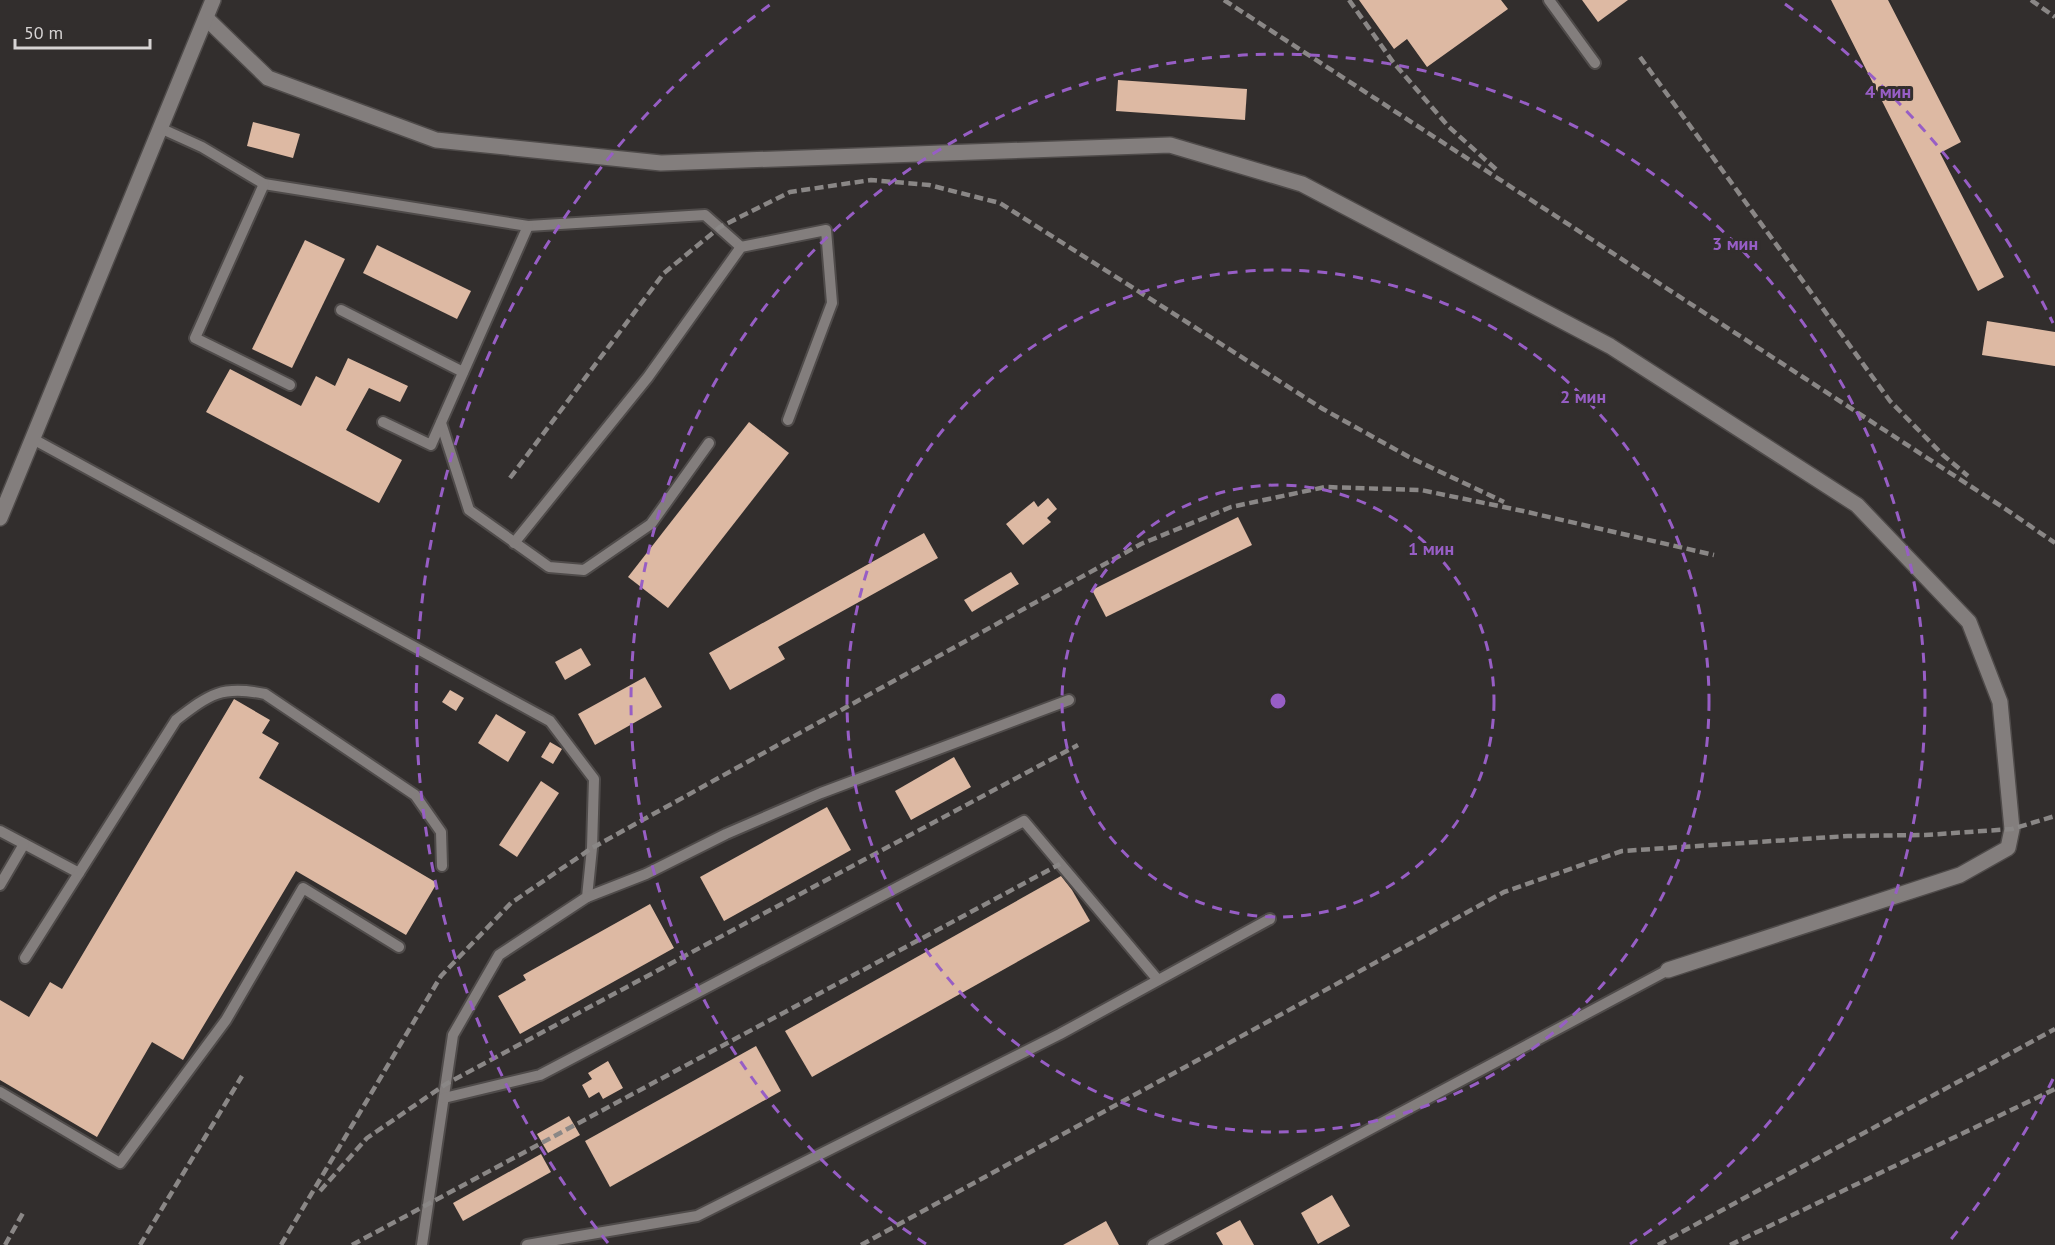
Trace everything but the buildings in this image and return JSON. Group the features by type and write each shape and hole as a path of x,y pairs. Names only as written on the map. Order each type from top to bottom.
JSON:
{"street":[{"path":"0,518 213,0"},
{"path":"206,18 268,78 436,140 661,163 1170,144 1302,184 1610,346 1857,505 1969,622 2000,702 2012,829 2008,848 1960,875 1668,970"}],"lane":[{"path":"1548,0 1595,63"},
{"path":"160,128 202,147 264,184 528,226 705,215 741,247"},
{"path":"264,184 195,338 290,385"},
{"path":"382,422 431,445 528,226"},
{"path":"514,543 648,377 741,247 826,230 832,303 788,420"},
{"path":"341,310 463,372"},
{"path":"441,423 468,510 549,567 584,570 651,524 709,443"},
{"path":"33,439 550,721 594,779 592,848 587,897"},
{"path":"25,958 176,720 205,697 228,691 247,690 265,694 415,795 441,832 442,866"},
{"path":"422,1245 453,1035 499,955 587,897 646,874 726,834 821,793 1069,700"},
{"path":"444,1098 540,1075 1024,820 1158,980"},
{"path":"0,831 79,873"},
{"path":"0,885 24,844"},
{"path":"0,1092 120,1163 226,1020 303,888 399,947"},
{"path":"527,1245 697,1216 1060,1034 1269,920"},
{"path":"1153,1245 1668,970"}],"railway":[{"path":"1224,0 2055,543"},
{"path":"1349,0 1393,62 1448,126 1499,172"},
{"path":"2031,0 2055,17"},
{"path":"1640,57 1890,401 1943,455 1968,476"},
{"path":"510,478 664,273 720,227 790,192 871,180 929,185 1000,203 1323,409 1409,457 1504,502"},
{"path":"281,1245 441,976 511,903 592,848 1141,544 1231,507 1325,487 1421,490 1714,555"},
{"path":"320,1191 367,1138 446,1084 1078,745"},
{"path":"861,1245 1504,892 1622,851 1848,836 1925,835 2012,829 2055,816"},
{"path":"352,1245 1060,864"},
{"path":"1658,1245 2055,1029"},
{"path":"140,1245 242,1076"},
{"path":"1730,1245 2055,1089"},
{"path":"5,1245 23,1213"}]}
